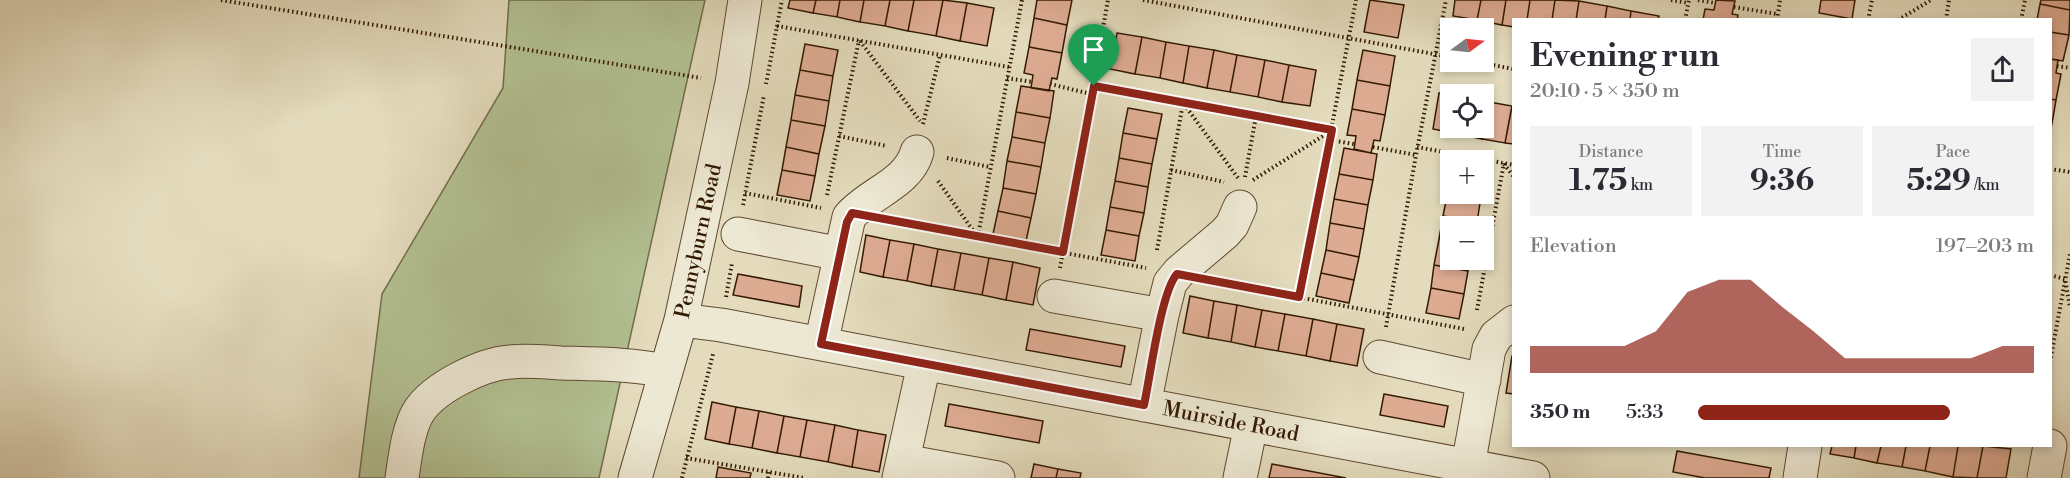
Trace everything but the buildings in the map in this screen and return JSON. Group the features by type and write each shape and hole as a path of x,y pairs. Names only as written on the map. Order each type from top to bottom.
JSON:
{"street":[{"name":"Pennyburn Road","path":"635,478 681,320 732,83 745,0"},
{"path":"821,344 847,222 838,211 903,175 914,160 920,139"},
{"path":"1144,405 1170,283 1165,272 1226,233 1232,225 1241,196"},
{"path":"738,234 841,254"},
{"path":"1054,296 1162,315"},
{"name":"Muirside Road","path":"681,320 721,325 1533,478"},
{"path":"1468,466 1494,330"},
{"path":"1380,357 1484,380"},
{"path":"402,478 406,446 419,412 437,393 484,368 509,362 637,365 666,371"},
{"path":"924,364 901,469 998,478"},
{"path":"1240,478 1251,425"},
{"path":"1800,478 1805,447"},
{"path":"2044,478 2050,447"}],"path":[{"path":"221,0 732,83"},
{"path":"978,236 1022,0"},
{"path":"1054,296 1108,0"},
{"path":"1143,0 1440,55"},
{"path":"1299,297 1356,0"},
{"path":"1380,357 1446,0"},
{"path":"1671,0 1688,1 1685,18"},
{"path":"1698,0 1715,3"},
{"path":"1777,18 1780,0"},
{"path":"1868,18 1872,0"},
{"path":"1901,18 1931,0"},
{"path":"1946,18 1949,0"},
{"path":"2021,18 2025,0"},
{"path":"1734,7 1778,14"},
{"path":"777,26 1009,67"},
{"path":"838,211 839,136 859,40"},
{"path":"859,40 978,236"},
{"path":"920,139 940,55"},
{"path":"1494,65 1512,69"},
{"path":"2057,66 2070,68"},
{"path":"1007,78 1032,82"},
{"path":"1050,84 1091,94"},
{"path":"1094,86 1332,130"},
{"path":"1165,272 1171,170 1183,103"},
{"path":"1183,103 1241,196"},
{"path":"1241,196 1256,116"},
{"path":"1241,196 1332,130"},
{"path":"839,136 920,139 990,167"},
{"path":"1330,140 1354,144"},
{"path":"1373,147 1416,154"},
{"path":"1417,147 1512,165"},
{"path":"1504,163 1512,174"},
{"path":"745,194 1388,314 1494,330 1504,163"},
{"path":"2052,169 2070,172"},
{"path":"1171,170 1241,196"},
{"path":"2052,351 2070,254"},
{"path":"2052,276 2065,279"},
{"path":"2065,279 2070,307"},
{"path":"686,458 805,478"},
{"path":"768,478 769,472"}],"green space":[{"path":"509,0 705,0 599,478 359,478 382,294 503,88"}],"route":[{"path":"1094,86 1332,130 1299,297 1177,274 1170,283 1144,405 821,344 847,222 852,213 1063,252 1094,86"}]}
